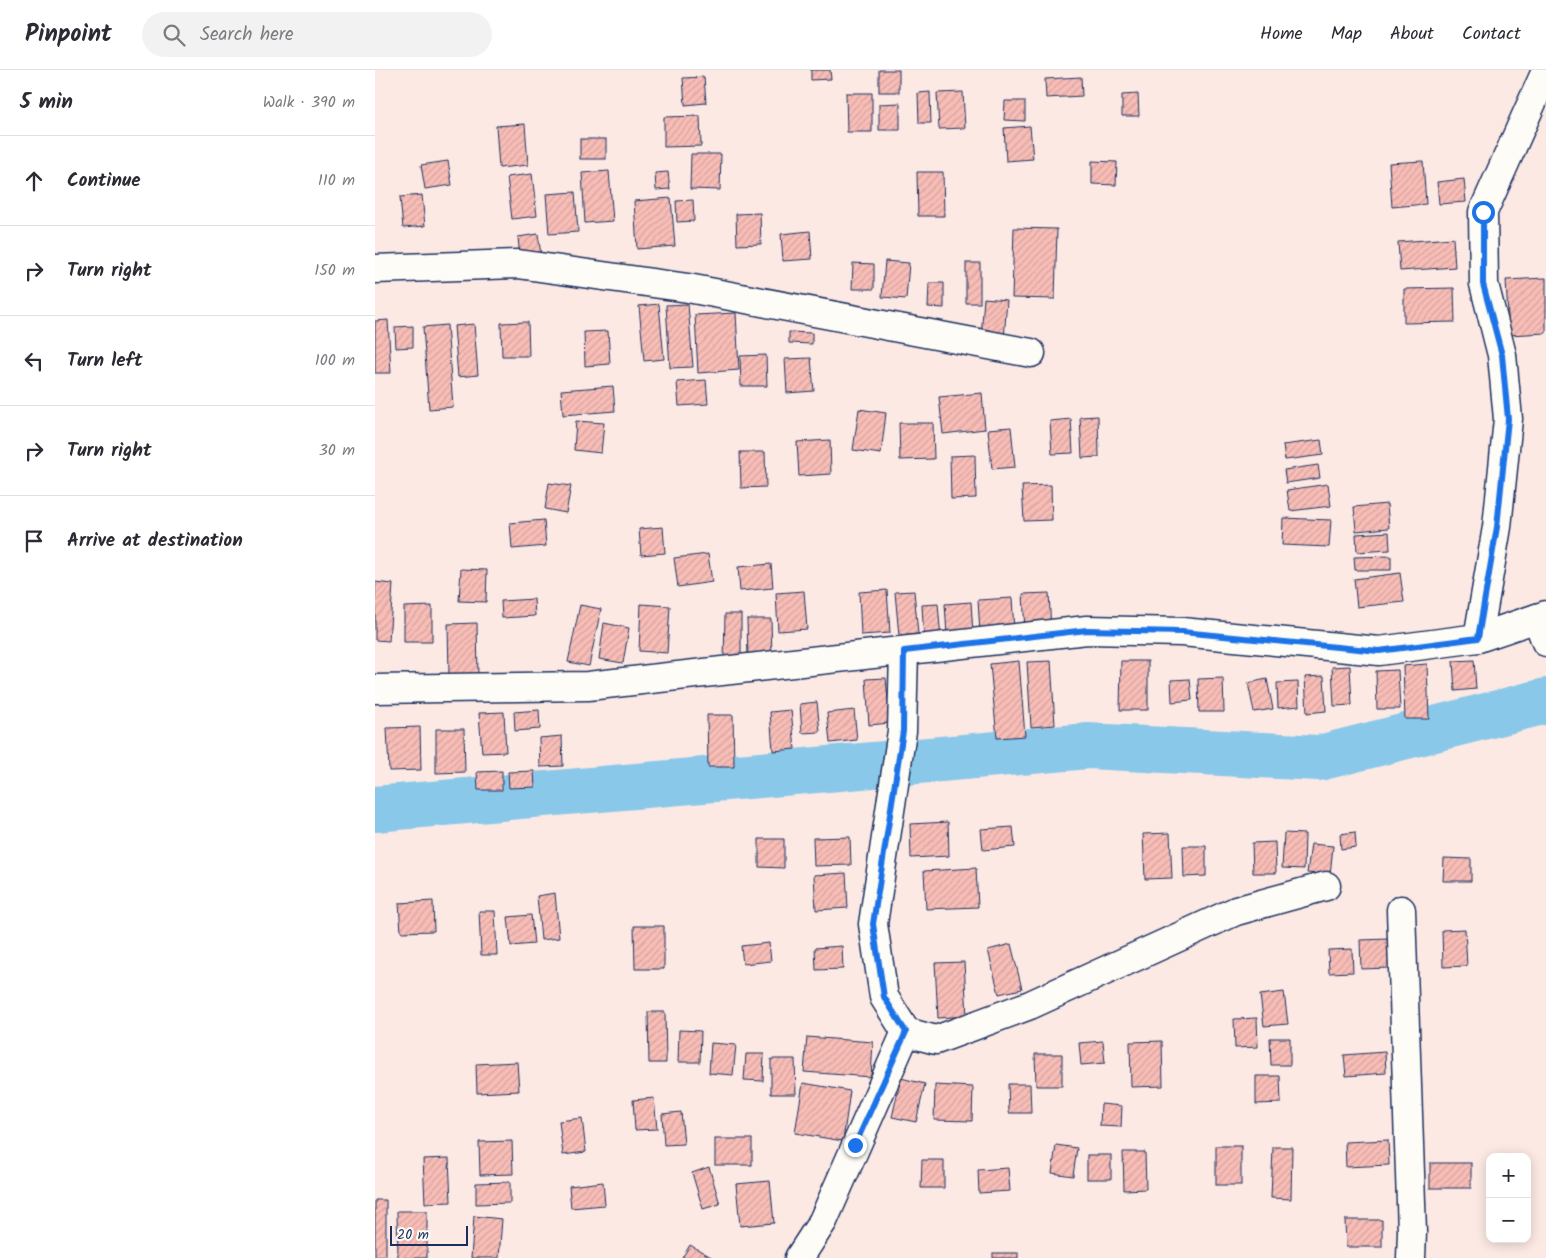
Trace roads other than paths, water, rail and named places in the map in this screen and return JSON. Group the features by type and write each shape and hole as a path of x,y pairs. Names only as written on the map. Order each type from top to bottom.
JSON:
{"street":[{"path":"1478,638 1497,527 1508,419 1502,355 1483,284 1483,212 1546,71"},
{"path":"375,269 518,264 688,288 1031,353"},
{"path":"375,689 588,686 1087,630 1182,632 1379,651 1478,638 1543,625"},
{"path":"904,651 903,731 873,924 884,997 906,1032 936,1040 1030,1006 1236,910 1326,886"},
{"path":"1401,910 1412,1222 1411,1258"},
{"path":"799,1258 823,1221 906,1032"}],"waterway":[{"path":"375,809 1088,746 1319,758 1546,701"}]}
